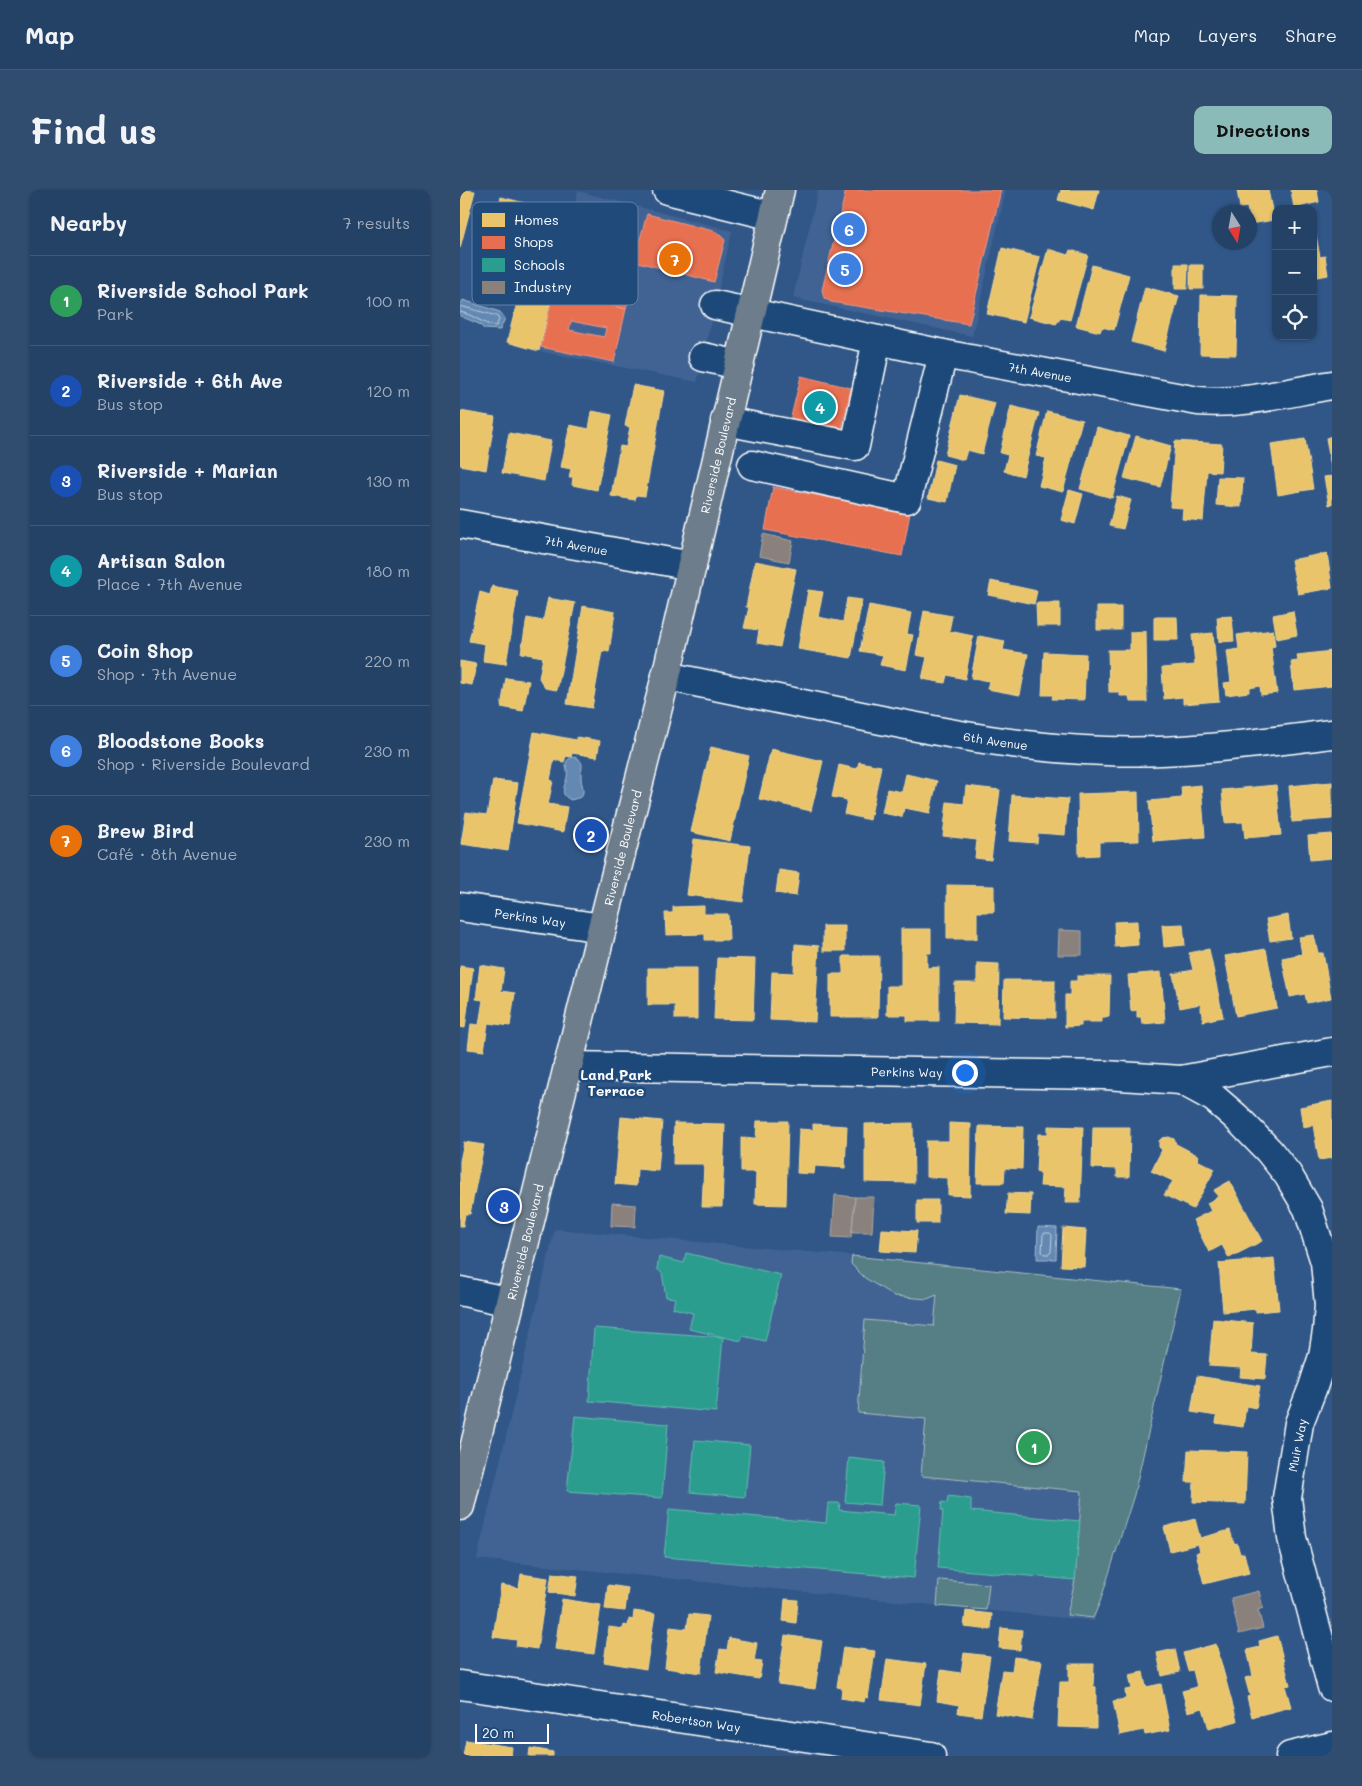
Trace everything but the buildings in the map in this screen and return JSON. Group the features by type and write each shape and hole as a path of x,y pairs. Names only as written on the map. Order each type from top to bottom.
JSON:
{"main road":[{"name":"Riverside Boulevard","path":"460,1506 666,676 780,190"}],"street":[{"path":"667,190 773,216"},
{"name":"7th Avenue","path":"715,305 943,354 1198,401 1235,402 1332,385"},
{"path":"725,421 855,446 877,340"},
{"path":"752,465 907,499 943,354"},
{"path":"703,356 739,365"},
{"name":"7th Avenue","path":"460,524 692,566"},
{"name":"6th Avenue","path":"666,676 952,734 1004,743 1053,748 1107,752 1199,749 1332,734"},
{"name":"Perkins Way","path":"460,908 602,928"},
{"name":"Perkins Way","path":"568,1066 1095,1075 1181,1080 1332,1052"},
{"name":"Muir Way","path":"1181,1080 1214,1098 1251,1131 1269,1151 1288,1175 1308,1209 1326,1262 1329,1305 1323,1356 1323,1386 1299,1423 1287,1498 1292,1538 1332,1687"},
{"path":"460,1291 510,1302"},
{"name":"Robertson Way","path":"460,1685 931,1756"},
{"path":"1290,1756 1332,1746"}],"shaded area":[{"path":"818,190 1006,190 972,336 793,298"},
{"path":"578,191 620,202 575,202"},
{"path":"638,207 732,231 697,382 539,351 550,305 638,305"},
{"path":"555,1229 941,1264 921,1476 1082,1491 1075,1580 1067,1614 1093,1617 1100,1602 1094,1621 477,1559"}],"green space":[{"path":"852,1256 1181,1289 1134,1495 1100,1602 1093,1618 1067,1615 1075,1580 1082,1491 921,1476 926,1419 858,1413 865,1320 934,1326 937,1295 927,1299 894,1296 865,1278 851,1264"},
{"path":"939,1580 989,1584 986,1610 937,1606"}],"water":[{"path":"463,300 472,303 472,305 478,305 500,312 505,318 500,330 484,329 479,324 460,316 460,306"},
{"path":"574,757 581,763 583,792 581,797 571,800 563,793 563,790 567,777 566,762"},
{"path":"1038,1227 1057,1228 1056,1259 1037,1259"}],"place":[{"name":"Bloodstone Books","path":"849,229"},
{"name":"Brew Bird","path":"675,259"},
{"name":"Coin Shop","path":"845,269"},
{"name":"Artisan Salon","path":"820,407"},
{"name":"Riverside + 6th Ave","path":"591,835"},
{"name":"Riverside + Marian","path":"504,1206"},
{"name":"Riverside School Park","path":"1034,1447"}],"district":[{"name":"Land Park Terrace","path":"616,1082"}]}
